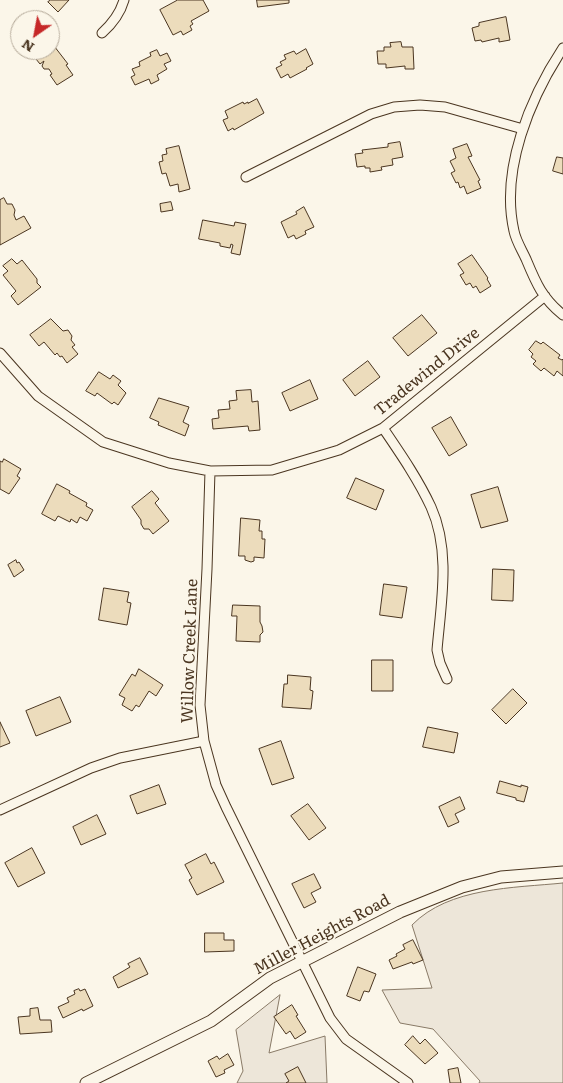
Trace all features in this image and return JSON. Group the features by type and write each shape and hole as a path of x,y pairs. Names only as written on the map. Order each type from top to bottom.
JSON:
{"street":[{"path":"102,33 116,17 124,0"},
{"path":"563,48 536,94 523,129 512,184 511,212 514,233 537,286 563,315"},
{"path":"246,177 371,114 394,107 420,105 445,107 523,129"},
{"name":"Tradewind Drive","path":"0,353 38,396 103,442 169,463 210,471 272,470 340,450 384,428 545,296"},
{"path":"384,428 431,507 438,528 443,561 437,650 440,663 447,678"},
{"name":"Willow Creek Lane","path":"210,471 208,569 200,705 204,741 216,785 303,960 313,984 336,1027 358,1049 392,1070 408,1083"},
{"path":"0,810 91,768 120,758 204,741"},
{"name":"Miller Heights Road","path":"86,1083 211,1021 270,978 400,912 455,889 501,877 563,872"}],"shaded area":[{"path":"563,883 563,1083 479,1083 480,1081 433,1029 400,1023 382,990 432,988 412,925 427,912 463,896 503,888"},
{"path":"280,995 269,1053 325,1036 327,1083 237,1083 243,1071 236,1030"}],"building":[{"path":"51,0 69,0 60,10 56,10 48,2"},
{"path":"178,0 203,0 209,11 191,21 193,24 190,26 192,30 183,35 181,31 173,35 160,10"},
{"path":"257,0 289,0 289,3 258,7"},
{"path":"506,17 510,40 499,42 499,38 482,42 481,40 475,41 472,28 479,26 479,23"},
{"path":"401,42 402,47 413,47 414,69 405,69 405,66 386,68 386,64 378,64 377,51 384,51 384,47 391,47 390,43"},
{"path":"306,49 313,64 290,78 288,74 281,78 276,68 282,65 280,62 286,59 284,55 294,51 296,54"},
{"path":"157,50 160,56 167,53 171,61 164,64 167,69 157,75 159,80 151,84 149,79 135,85 131,77 135,75 132,69 140,66 139,62 151,56 150,53"},
{"path":"60,54 73,75 57,85 50,75 52,74 49,69 44,69 42,66 44,61 40,64 37,60 60,60"},
{"path":"257,99 264,113 234,130 233,128 228,131 223,120 228,118 225,111 243,102 244,104"},
{"path":"400,142 403,157 392,159 393,165 381,167 382,170 370,172 370,168 365,168 365,166 357,167 355,154 363,153 362,150 388,147 388,144"},
{"path":"467,144 472,156 468,157 480,180 478,181 481,188 467,194 464,186 460,188 458,182 456,183 451,173 455,171 450,161 456,158 453,149"},
{"path":"179,146 190,189 179,192 178,184 170,186 166,173 162,174 159,162 163,161 162,155 167,154 166,149"},
{"path":"557,157 563,158 563,174 553,171"},
{"path":"4,198 7,204 12,204 16,220 24,216 31,228 0,245 0,200"},
{"path":"171,202 173,210 161,212 160,204"},
{"path":"304,207 314,227 305,231 306,234 296,239 294,235 288,238 281,222 297,214 296,212"},
{"path":"203,220 234,226 235,222 246,224 240,255 231,253 233,245 231,244 230,248 220,246 220,243 199,239"},
{"path":"472,255 488,278 491,286 480,293 476,286 473,288 470,283 466,285 460,275 464,273 458,264"},
{"path":"12,259 17,264 22,260 41,287 18,305 11,296 16,291 3,275 8,271 3,266"},
{"path":"422,315 437,333 408,356 393,338"},
{"path":"51,319 63,331 68,330 72,336 71,340 75,345 72,347 78,354 67,363 62,356 60,357 57,353 55,355 44,342 39,346 30,335"},
{"path":"536,341 541,344 543,342 560,355 558,358 563,359 563,376 557,371 554,376 544,368 541,371 533,364 536,361 531,357 533,354 529,350"},
{"path":"368,361 380,377 355,396 343,380"},
{"path":"99,372 110,379 113,375 121,381 118,385 126,393 118,405 114,402 112,404 97,393 95,396 86,391"},
{"path":"310,380 318,399 290,411 282,393"},
{"path":"251,390 252,402 258,401 260,430 249,431 248,426 213,429 212,419 219,418 218,410 230,409 229,401 237,400 236,391"},
{"path":"159,398 189,407 183,422 189,425 185,436 158,425 159,422 150,418"},
{"path":"451,417 467,445 449,456 432,428"},
{"path":"4,459 21,469 17,476 20,478 9,494 0,489 0,461 2,462"},
{"path":"356,478 384,490 376,510 347,498"},
{"path":"57,484 87,503 86,506 93,510 87,521 80,517 77,523 71,519 70,522 58,516 55,521 42,514"},
{"path":"498,487 508,521 481,528 471,495"},
{"path":"152,491 159,499 155,503 169,521 153,534 149,529 144,529 141,520 132,507"},
{"path":"241,518 260,520 259,531 262,531 262,539 265,539 264,558 254,557 254,561 251,562 245,560 245,556 239,556"},
{"path":"16,560 24,570 14,577 8,565"},
{"path":"493,569 514,570 513,601 492,600"},
{"path":"384,584 407,587 402,618 380,615"},
{"path":"104,588 129,592 127,602 131,603 127,625 99,620"},
{"path":"233,605 260,606 260,622 263,632 260,635 260,642 236,641 237,616 232,616"},
{"path":"372,660 393,660 393,691 372,691"},
{"path":"139,669 163,685 156,696 149,691 139,707 136,705 132,711 122,705 125,698 119,695 132,674 135,676"},
{"path":"288,675 311,677 310,690 313,691 311,709 282,707 284,684 287,684"},
{"path":"513,689 527,703 506,724 492,710"},
{"path":"60,697 71,722 36,736 26,711"},
{"path":"0,722 10,743 0,747"},
{"path":"428,727 458,733 454,753 423,747"},
{"path":"281,741 294,778 272,785 259,749"},
{"path":"500,781 528,787 524,802 497,793"},
{"path":"159,785 166,804 137,814 130,796"},
{"path":"460,797 465,809 455,814 459,822 448,827 439,807"},
{"path":"308,804 326,828 309,840 291,816"},
{"path":"97,815 106,834 81,845 73,827"},
{"path":"32,848 45,873 18,887 5,863"},
{"path":"206,854 211,864 214,862 224,882 197,895 189,880 192,878 185,865"},
{"path":"314,874 321,888 311,893 316,902 304,908 292,884"},
{"path":"205,933 224,933 224,940 234,940 234,951 205,952"},
{"path":"413,940 423,960 393,969 389,960 405,949 403,945"},
{"path":"140,958 148,974 118,988 113,977 130,967 128,964"},
{"path":"358,967 376,974 369,992 364,991 360,1001 347,996"},
{"path":"79,989 80,991 85,989 93,1006 63,1018 58,1007 69,1002 67,998 75,994 74,991"},
{"path":"292,1005 298,1015 296,1016 306,1032 295,1039 290,1031 286,1034 274,1017"},
{"path":"38,1008 40,1020 51,1020 52,1032 20,1034 18,1017 30,1016 30,1009"},
{"path":"413,1036 420,1044 425,1039 438,1053 425,1064 405,1045"},
{"path":"228,1054 234,1065 224,1070 225,1073 216,1077 208,1061 217,1056 219,1059"},
{"path":"298,1067 306,1083 286,1083 289,1081 285,1074"},
{"path":"458,1068 461,1083 450,1083 448,1070"}]}
